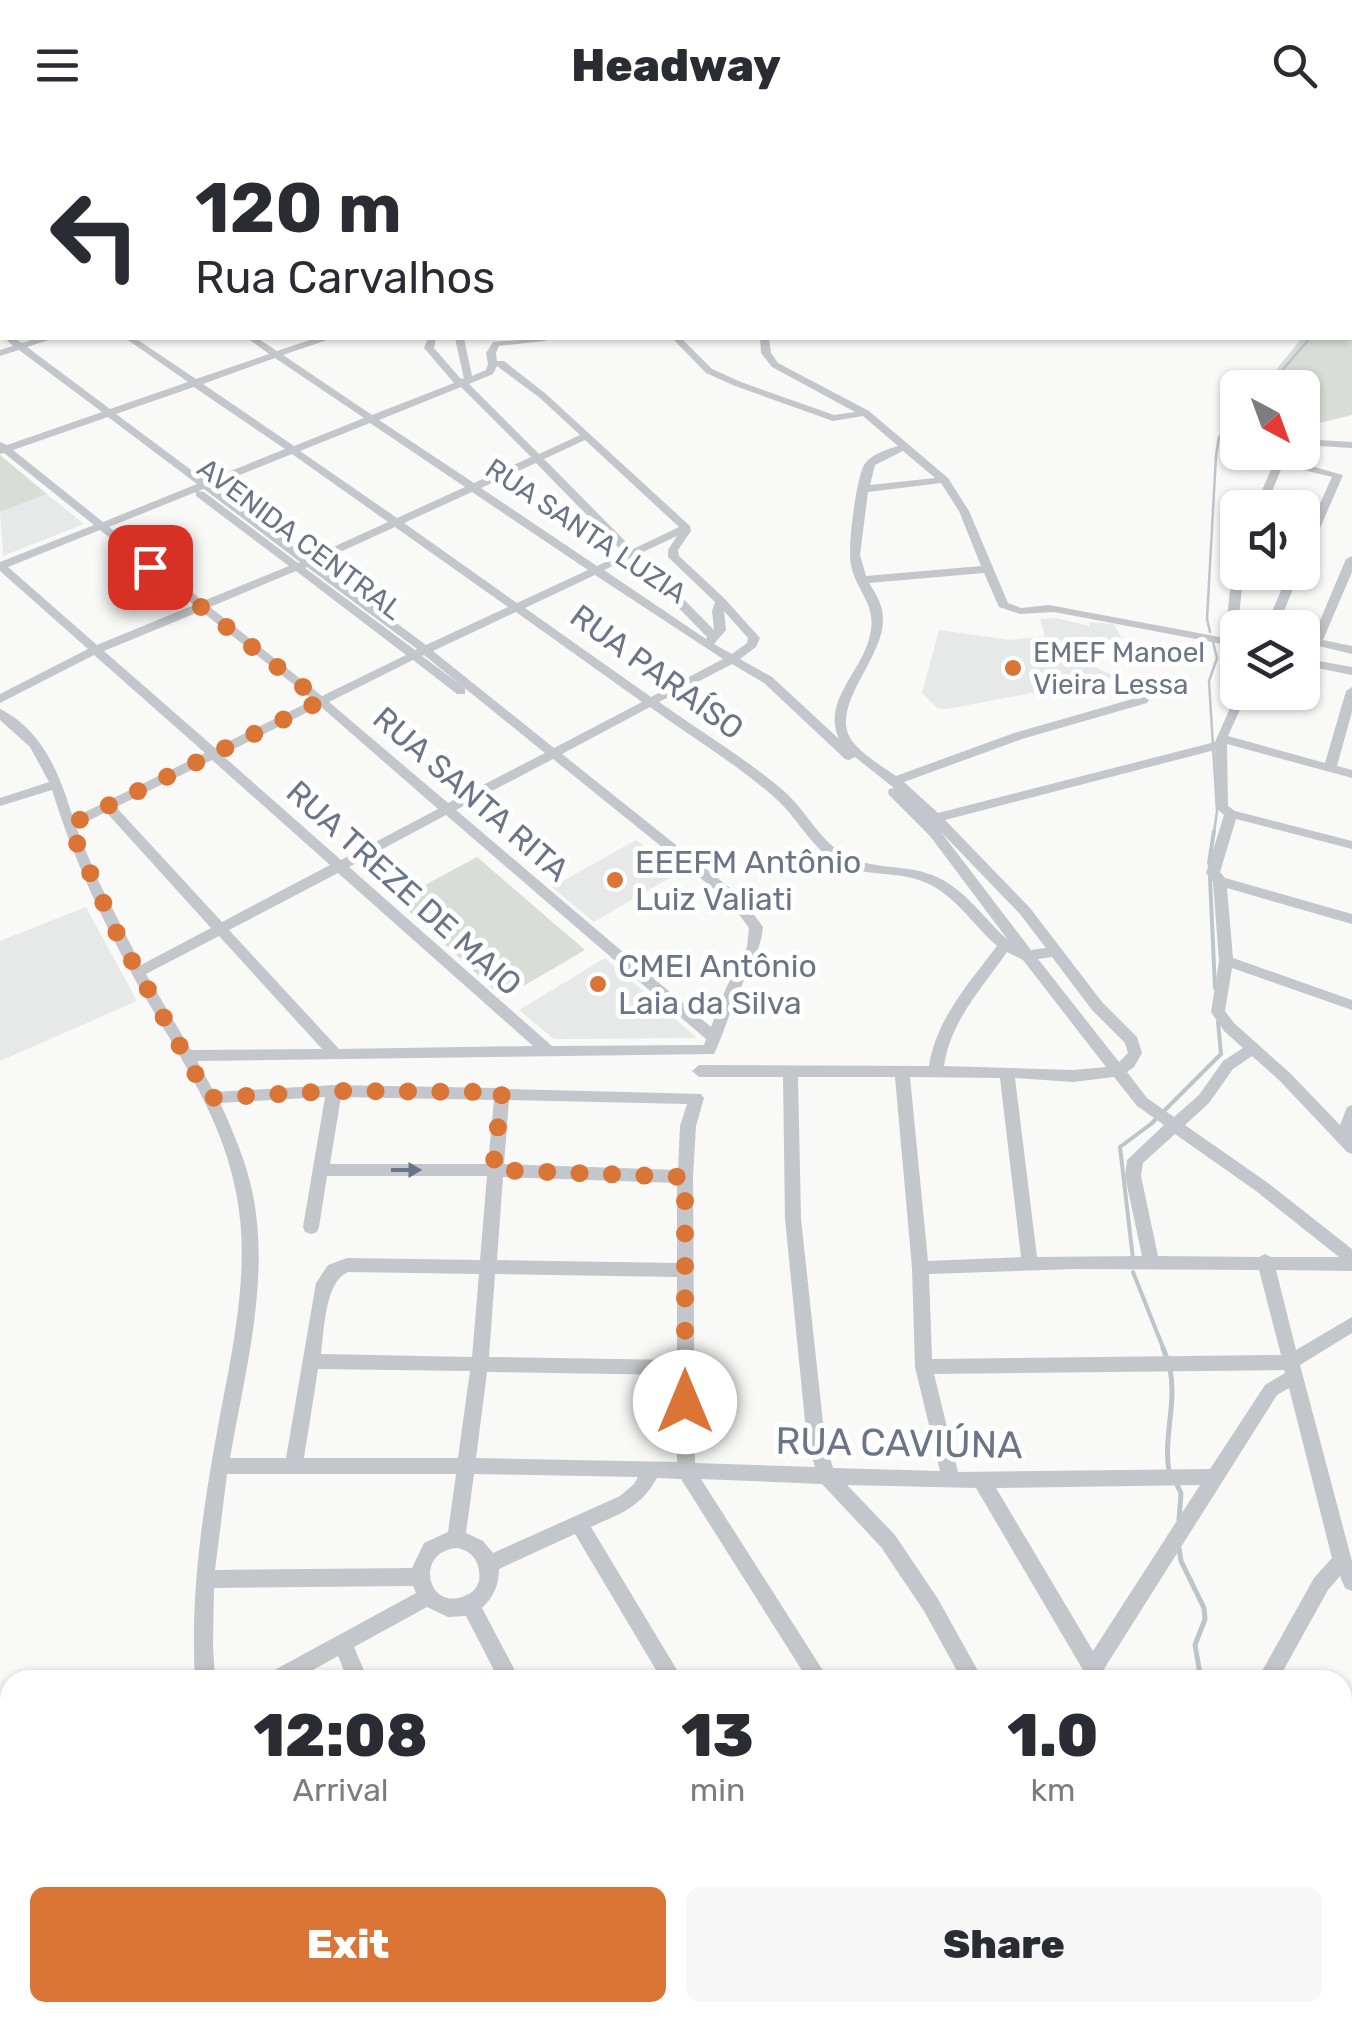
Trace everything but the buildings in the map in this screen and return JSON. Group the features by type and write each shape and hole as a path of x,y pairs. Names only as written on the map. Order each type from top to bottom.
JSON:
{"street":[{"path":"10,347 38,340"},
{"name":"RUA PARAÍSO","path":"132,340 519,607 649,705 774,790 842,860 912,871 943,885 1005,946 1028,956 1116,1071 1164,1118 1352,1261"},
{"name":"RUA SANTA LUZIA","path":"254,340 768,680 828,740 888,781"},
{"path":"2,449 304,340"},
{"path":"431,340 429,348 634,554 710,641 720,630 718,611 722,601"},
{"path":"459,340 462,380"},
{"path":"492,368 491,353 496,344 529,340"},
{"path":"678,340 710,371 738,384 833,418 864,413"},
{"path":"764,340 766,352 775,365 864,413 944,480 964,511 1008,608 1055,609 1220,640"},
{"name":"AVENIDA CENTRAL","path":"0,342 425,650 550,755"},
{"path":"0,565 492,368 508,365 686,528"},
{"path":"492,368 521,377"},
{"path":"0,698 96,650 303,564 586,436"},
{"path":"1320,443 1352,445"},
{"path":"699,1072 936,1071 1073,1076 1116,1071 1132,1059 1136,1049 1097,1006 1025,912 847,744 838,730 849,692 877,632 878,603 855,554 864,474 869,465 904,446"},
{"name":"RUA SANTA RITA","path":"2,449 321,701 712,1044"},
{"path":"1320,468 1338,475 1320,516"},
{"path":"864,489 944,480"},
{"path":"69,825 412,656 686,528"},
{"path":"139,972 649,705 752,645 754,638 722,601 674,558 673,550 686,528"},
{"path":"1320,634 1352,559"},
{"name":"AVENIDA CENTRAL","path":"303,564 412,656 575,769 736,899 753,920 757,938 712,1044"},
{"name":"RUA TREZE DE MAIO","path":"0,565 549,1052"},
{"path":"864,580 988,568"},
{"path":"1320,642 1352,650"},
{"path":"1320,665 1352,672"},
{"path":"1330,768 1352,691"},
{"path":"888,781 1018,736 1144,700"},
{"path":"1233,710 1217,743 1220,805 1231,814 1352,845"},
{"path":"0,712 40,750 56,781 87,872 209,1098 236,1162 251,1256 246,1318 220,1466 207,1580 204,1670"},
{"path":"930,819 1217,743 1352,774"},
{"path":"0,792 56,781"},
{"path":"0,802 56,781"},
{"path":"108,807 336,1054"},
{"path":"1231,814 1213,872 1220,881 1226,961 1218,1012 1348,1144"},
{"path":"930,819 1028,956 1055,952"},
{"path":"1220,881 1352,920"},
{"path":"936,1071 936,1055 946,1034 1005,946"},
{"path":"1226,961 1352,1005"},
{"path":"1228,1065 1229,1027"},
{"path":"185,1056 549,1052 712,1044"},
{"path":"1152,1264 1133,1168 1164,1118 1204,1099 1228,1065 1253,1048"},
{"path":"1007,1072 1030,1265"},
{"path":"790,1074 789,1156 800,1319 811,1412 827,1476 888,1541 969,1670"},
{"path":"902,1074 920,1268 924,1367 951,1480"},
{"path":"209,1098 334,1091 696,1098 688,1126 685,1177 686,1471 807,1670"},
{"path":"311,1227 334,1091"},
{"path":"456,1540 480,1363 502,1092"},
{"path":"1348,1144 1352,1111"},
{"path":"319,1170 493,1170 685,1177"},
{"path":"1265,1261 1342,1560 1352,1582"},
{"path":"920,1268 1352,1261"},
{"path":"293,1468 324,1283 334,1270 348,1265 686,1270"},
{"path":"1098,1670 1271,1390 1292,1369 1352,1324"},
{"path":"312,1361 685,1368"},
{"path":"924,1367 1292,1369"},
{"name":"RUA CAVIÚNA","path":"220,1466 466,1466 951,1480 1217,1477"},
{"path":"490,1564 626,1502 640,1490 651,1471"},
{"path":"981,1480 1091,1670"},
{"path":"579,1524 667,1670"},
{"path":"456,1540 478,1546 490,1564 487,1586 469,1603 446,1607 427,1597 419,1577 426,1556 445,1542 456,1540"},
{"path":"1273,1670 1320,1584 1342,1560"},
{"path":"207,1580 419,1577"},
{"path":"296,1670 427,1597"},
{"path":"469,1603 505,1670"},
{"path":"344,1646 354,1670"}],"shaded area":[{"path":"1300,340 1352,340 1352,415 1320,423 1320,370 1276,370"},
{"path":"0,455 47,494 0,512"},
{"path":"47,494 84,524 3,556 0,512"},
{"name":"EMEF Manoel Vieira Lessa","path":"1056,618 1089,626 1089,622 1114,624 1122,639 1089,643 1078,659 1116,677 947,709 937,708 922,693 939,630 1010,640 1045,636 1040,619"},
{"name":"EEEFM Antônio Luiz Valiati","path":"636,840 678,873 594,922 552,887"},
{"path":"477,857 585,950 503,998 397,900"},
{"path":"86,907 137,1001 0,1061 0,941"},
{"name":"CMEI Antônio Laia da Silva","path":"605,958 697,1038 554,1039 519,1010"}],"waterway":[{"path":"1282,370 1308,340"},
{"path":"1210,632 1207,619 1220,436"},
{"path":"1213,642 1217,658 1209,681 1217,811 1214,833"},
{"path":"1209,863 1214,831"},
{"path":"1210,878 1215,988"},
{"path":"1133,1259 1120,1147 1151,1124 1221,1054 1218,1022"},
{"path":"1133,1272 1164,1350"},
{"path":"1163,1348 1166,1356"},
{"path":"1169,1472 1170,1369"},
{"path":"1175,1481 1181,1493 1179,1520"},
{"path":"1179,1548 1181,1561 1204,1608 1205,1619 1195,1645 1199,1670"}],"place":[{"name":"EMEF Manoel Vieira Lessa","path":"1013,668"},
{"name":"EEEFM Antônio Luiz Valiati","path":"615,880"},
{"name":"CMEI Antônio Laia da Silva","path":"598,984"}],"route":[{"path":"150,567 321,701 69,825 118,936 209,1098 334,1091 502,1092 493,1170 685,1177 685,1402"}]}
